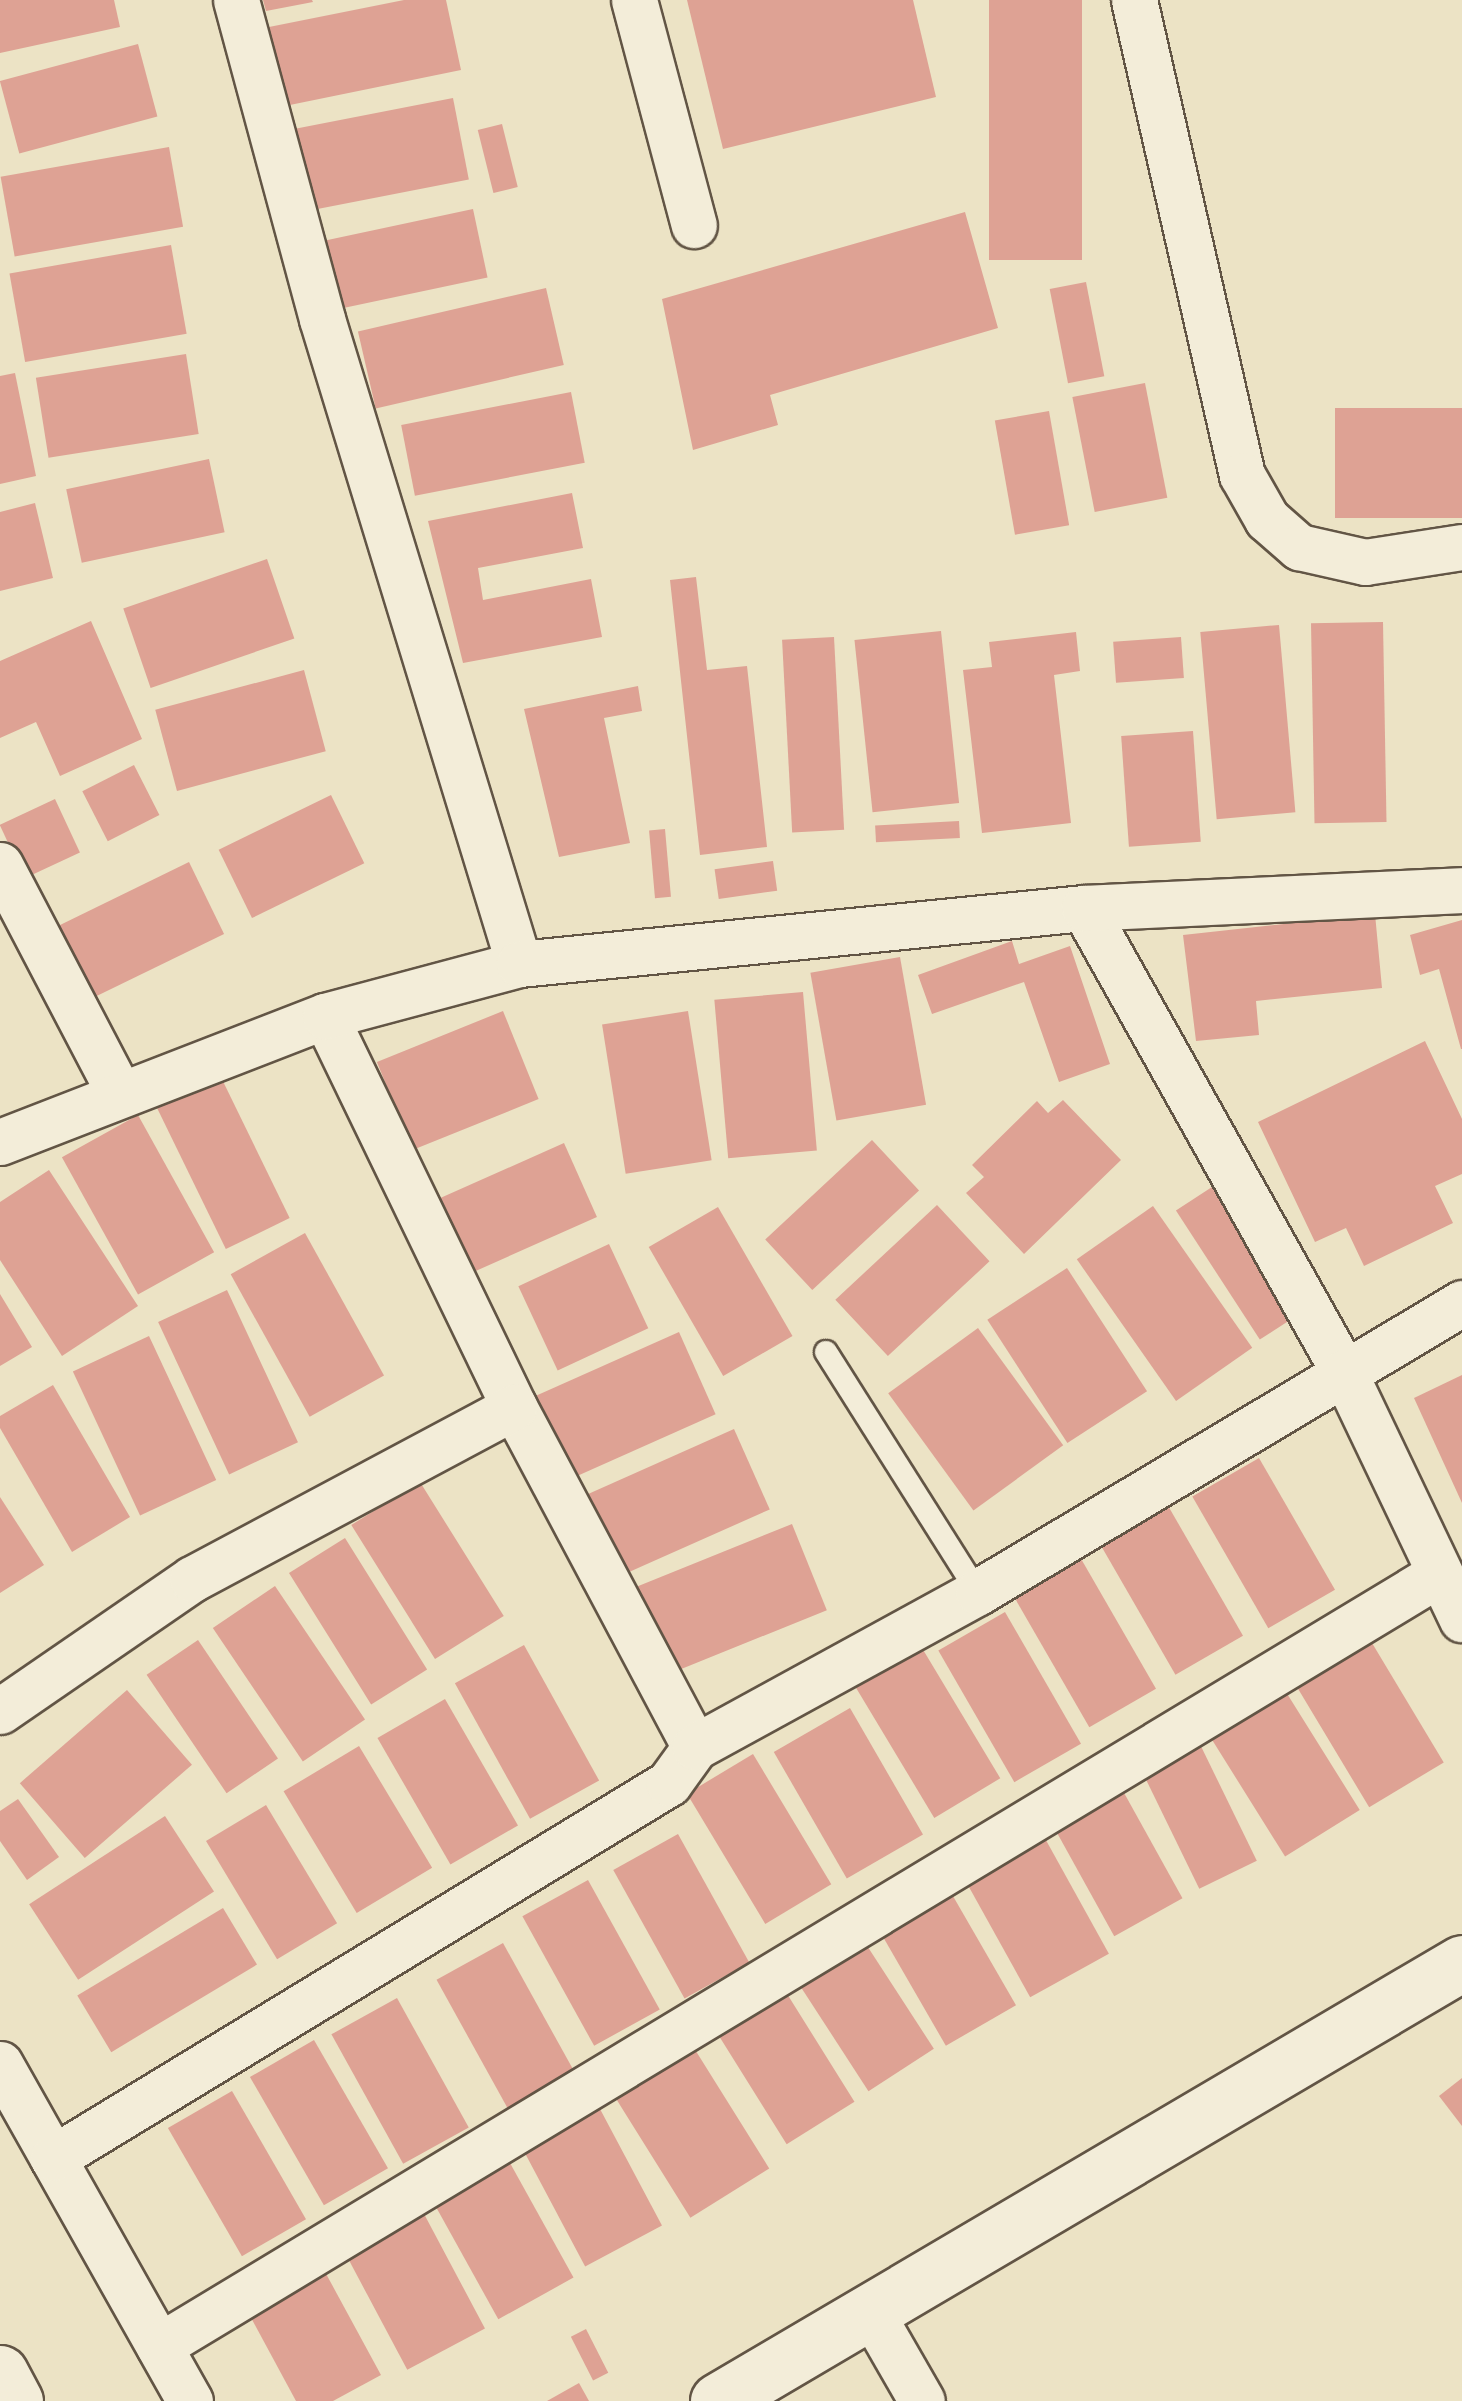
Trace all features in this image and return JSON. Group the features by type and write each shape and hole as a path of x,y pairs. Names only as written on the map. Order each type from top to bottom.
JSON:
{"street":[{"path":"236,0 322,319 519,964"},
{"path":"634,0 694,226"},
{"path":"1134,0 1242,475 1268,519 1299,547 1365,562 1462,548"},
{"path":"0,865 120,1094"},
{"path":"0,1142 325,1016 519,964 1084,908 1462,890"},
{"path":"1084,908 1344,1372 1462,1619"},
{"path":"325,1016 514,1406 696,1747"},
{"path":"53,2158 669,1783 696,1747 978,1592 1462,1303"},
{"path":"0,1711 192,1579 514,1406"},
{"path":"159,2346 1439,1574"},
{"path":"718,2401 1462,1963"},
{"path":"0,2064 190,2401"},
{"path":"869,2309 922,2401"},
{"path":"0,2373 15,2401"}],"lane":[{"path":"826,1352 978,1592"}],"building":[{"path":"0,0 114,0 120,27 0,53"},
{"path":"263,0 312,0 313,2 266,11"},
{"path":"404,0 446,0 461,70 280,107 264,28"},
{"path":"687,0 913,0 936,97 723,149"},
{"path":"989,0 1082,0 1082,260 989,260"},
{"path":"138,44 157,116 19,153 0,81"},
{"path":"453,98 469,179 310,210 294,129"},
{"path":"502,124 518,187 493,193 478,130"},
{"path":"169,147 183,227 15,256 1,177"},
{"path":"473,209 488,277 340,309 325,240"},
{"path":"965,212 998,328 770,395 778,425 693,450 662,299"},
{"path":"171,245 187,334 25,362 9,273"},
{"path":"1086,282 1104,376 1068,383 1050,289"},
{"path":"546,288 564,365 376,408 358,331"},
{"path":"186,354 199,434 49,458 36,378"},
{"path":"15,373 36,476 0,484 0,376"},
{"path":"1145,383 1167,498 1095,512 1072,397"},
{"path":"571,392 585,463 415,496 401,425"},
{"path":"1335,408 1462,408 1462,518 1335,518"},
{"path":"1049,411 1069,525 1015,535 995,421"},
{"path":"209,459 225,532 82,563 66,489"},
{"path":"572,493 583,548 478,568 483,600 591,579 602,637 463,663 428,521"},
{"path":"35,503 53,578 0,591 0,512"},
{"path":"267,559 294,638 151,688 123,608"},
{"path":"696,577 707,670 747,666 767,847 700,855 670,580"},
{"path":"91,621 142,739 60,776 36,722 0,738 0,661"},
{"path":"1383,622 1386,822 1315,823 1311,623"},
{"path":"1279,625 1295,812 1217,819 1200,632"},
{"path":"941,631 959,803 873,812 854,640"},
{"path":"1076,632 1080,671 1054,675 1071,823 982,833 963,670 992,667 989,642"},
{"path":"834,637 844,830 792,832 782,640"},
{"path":"1181,637 1184,678 1116,683 1113,642"},
{"path":"304,670 326,751 177,791 155,710"},
{"path":"638,686 642,711 604,718 630,843 559,857 524,709"},
{"path":"1193,731 1201,842 1129,847 1121,736"},
{"path":"134,765 159,815 108,841 82,791"},
{"path":"331,795 364,863 252,918 219,850"},
{"path":"55,799 80,852 25,878 0,825"},
{"path":"959,821 960,838 876,842 875,825"},
{"path":"665,829 671,897 655,898 649,830"},
{"path":"773,861 777,891 719,899 715,869"},
{"path":"189,862 224,934 91,999 56,927"},
{"path":"1375,914 1382,988 1256,1001 1259,1035 1196,1041 1183,935"},
{"path":"1462,920 1461,1049 1439,969 1420,975 1410,935"},
{"path":"1012,941 1019,964 1070,946 1110,1064 1059,1082 1024,982 932,1014 918,975"},
{"path":"900,957 926,1105 836,1121 810,973"},
{"path":"803,992 817,1150 728,1158 714,1000"},
{"path":"503,1011 539,1099 412,1150 377,1062"},
{"path":"688,1011 712,1160 626,1174 602,1025"},
{"path":"1425,1041 1462,1119 1462,1174 1435,1186 1453,1223 1364,1266 1346,1228 1315,1242 1258,1122"},
{"path":"216,1067 290,1218 226,1249 152,1098"},
{"path":"1063,1100 1121,1160 1024,1254 966,1193 984,1177 972,1165 1037,1101 1048,1113"},
{"path":"138,1115 214,1252 138,1294 62,1157"},
{"path":"872,1140 919,1190 812,1290 765,1240"},
{"path":"564,1143 597,1217 465,1276 432,1202"},
{"path":"49,1170 138,1306 62,1356 0,1260 0,1202"},
{"path":"1212,1187 1296,1316 1260,1340 1176,1210"},
{"path":"937,1205 990,1261 888,1356 835,1300"},
{"path":"1153,1206 1252,1348 1176,1401 1077,1259"},
{"path":"718,1207 793,1336 723,1376 649,1247"},
{"path":"305,1233 384,1376 310,1417 231,1274"},
{"path":"609,1244 648,1328 558,1371 518,1286"},
{"path":"1067,1268 1147,1391 1067,1443 987,1320"},
{"path":"227,1290 298,1442 229,1474 158,1322"},
{"path":"0,1294 32,1347 0,1366"},
{"path":"978,1328 1063,1445 973,1511 888,1393"},
{"path":"679,1332 716,1414 563,1482 526,1400"},
{"path":"149,1336 216,1480 140,1516 73,1371"},
{"path":"1462,1375 1462,1503 1414,1398"},
{"path":"53,1385 130,1517 72,1552 0,1428 0,1416"},
{"path":"734,1429 770,1509 617,1577 581,1497"},
{"path":"1259,1458 1335,1590 1268,1628 1192,1496"},
{"path":"420,1482 504,1616 435,1659 351,1525"},
{"path":"0,1497 44,1565 0,1593"},
{"path":"1167,1504 1243,1636 1175,1675 1099,1543"},
{"path":"792,1524 827,1610 659,1678 624,1592"},
{"path":"345,1538 427,1669 371,1704 289,1573"},
{"path":"1080,1557 1156,1689 1089,1727 1013,1596"},
{"path":"275,1586 365,1719 303,1761 213,1628"},
{"path":"1005,1612 1081,1744 1014,1782 938,1650"},
{"path":"1366,1633 1444,1762 1369,1807 1291,1678"},
{"path":"198,1640 278,1759 227,1793 147,1675"},
{"path":"524,1645 599,1781 530,1819 455,1683"},
{"path":"922,1648 1000,1778 934,1818 856,1688"},
{"path":"1276,1676 1360,1810 1285,1857 1201,1723"},
{"path":"127,1690 192,1765 85,1858 20,1783"},
{"path":"445,1699 518,1825 450,1864 377,1738"},
{"path":"850,1708 923,1834 847,1878 774,1752"},
{"path":"1195,1734 1257,1861 1199,1889 1137,1762"},
{"path":"359,1746 432,1868 357,1913 284,1791"},
{"path":"753,1754 831,1884 765,1924 687,1794"},
{"path":"1118,1782 1182,1898 1114,1936 1050,1820"},
{"path":"18,1799 59,1857 27,1880 0,1841 0,1811"},
{"path":"266,1805 337,1923 277,1959 206,1841"},
{"path":"165,1816 214,1891 78,1980 29,1904"},
{"path":"1042,1833 1109,1954 1030,1997 963,1877"},
{"path":"678,1834 749,1963 685,1998 613,1870"},
{"path":"588,1880 660,2009 594,2046 522,1916"},
{"path":"946,1884 1016,2005 946,2046 876,1924"},
{"path":"223,1908 257,1965 111,2052 77,1996"},
{"path":"862,1938 934,2049 868,2091 797,1980"},
{"path":"503,1943 574,2072 508,2108 437,1980"},
{"path":"784,1989 854,2102 787,2144 716,2031"},
{"path":"397,1998 469,2127 403,2164 331,2034"},
{"path":"314,2040 388,2168 324,2205 250,2077"},
{"path":"694,2048 769,2168 690,2218 615,2097"},
{"path":"1462,2078 1462,2126 1439,2096"},
{"path":"232,2091 306,2219 242,2256 168,2128"},
{"path":"600,2109 662,2226 585,2266 523,2150"},
{"path":"510,2163 574,2278 498,2319 435,2205"},
{"path":"423,2212 485,2329 407,2370 345,2253"},
{"path":"318,2259 381,2375 333,2401 296,2401 242,2301"},
{"path":"586,2329 608,2373 593,2380 571,2337"},
{"path":"579,2383 589,2401 547,2401"}]}
